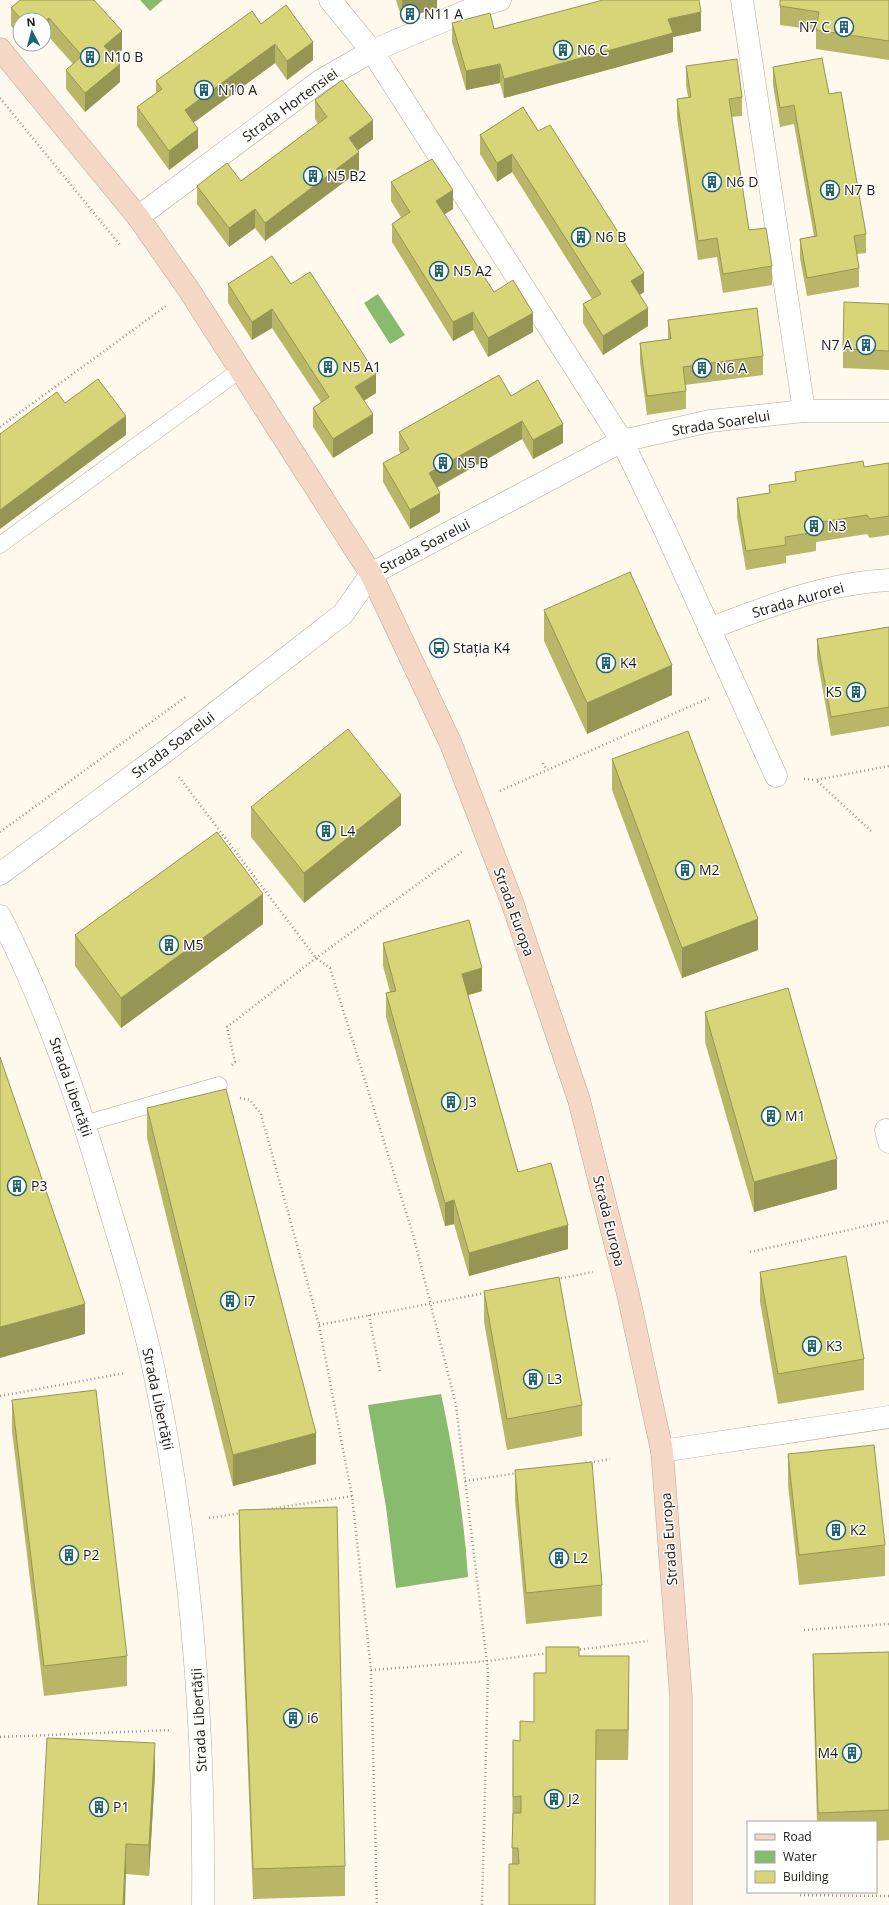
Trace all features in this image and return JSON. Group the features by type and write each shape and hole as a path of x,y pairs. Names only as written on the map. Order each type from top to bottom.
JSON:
{"street":[{"path":"330,0 372,51 622,441 664,528 776,776"},
{"name":"Strada Hortensiei","path":"138,217 320,81 372,51 476,7 500,0"},
{"path":"742,0 804,411"},
{"name":"Strada Europa","path":"0,49 138,217 189,290 371,574 450,744 512,902 579,1100 621,1266 662,1451 681,1697 681,1905"},
{"name":"Strada Soarelui","path":"0,874 162,754 343,614 371,574 622,441 710,421 804,411 889,411"},
{"name":"Strada Aurorei","path":"709,629 775,604 837,587 889,580"},
{"name":"Strada Libertății","path":"0,916 6,942 60,1053 84,1124 126,1265 154,1368 167,1436 180,1523 196,1658 204,1835 203,1905"},
{"path":"662,1451 889,1417"}],"lane":[{"path":"0,545 240,370"},
{"path":"84,1124 219,1085"}],"path":[{"path":"0,98 124,250"},
{"path":"0,427 189,290"},
{"path":"473,803 546,769 735,687"},
{"path":"0,832 191,693"},
{"path":"162,754 316,958 330,968 414,1238 456,1405 487,1661 488,1671 482,1905"},
{"path":"543,763 546,769"},
{"path":"872,831 816,780 889,766"},
{"path":"229,1066 235,1062 227,1027 316,958 486,834"},
{"path":"236,1098 250,1100 261,1114 319,1325 352,1496 371,1670 377,1905"},
{"path":"750,1252 889,1221"},
{"path":"552,1280 621,1266"},
{"path":"319,1325 491,1292"},
{"path":"368,1315 380,1372"},
{"path":"0,1396 154,1368"},
{"path":"580,1464 610,1459"},
{"path":"465,1481 518,1473"},
{"path":"258,1510 352,1496"},
{"path":"180,1523 243,1513"},
{"path":"804,1630 889,1624"},
{"path":"574,1650 677,1638"},
{"path":"371,1670 487,1661 550,1653"},
{"path":"0,1737 200,1729"},
{"path":"800,1895 889,1896"}],"water":[{"path":"140,0 163,0 150,11"},
{"path":"378,294 405,335 390,344 364,303"},
{"path":"441,1394 458,1485 468,1577 396,1588 386,1507 368,1405"}],"building":[{"name":"N10 B","path":"20,0 94,0 122,31 104,46 120,64 85,93 66,70 82,56 52,21 52,12 15,12 11,8"},
{"name":"N6 C","path":"603,0 699,0 701,12 668,19 673,33 504,79 500,64 466,71 452,23 490,13 494,29"},
{"path":"780,0 889,0 889,41 816,30 819,12 780,6"},
{"path":"286,5 313,42 287,61 275,44 185,110 198,129 169,151 137,107 162,89 156,81 252,11 261,24"},
{"name":"N7 B","path":"822,58 829,94 841,92 866,234 854,236 859,268 807,278 800,239 817,236 794,105 780,108 773,67"},
{"name":"N6 D","path":"737,59 742,97 729,99 749,230 766,228 772,266 723,274 717,238 698,241 677,99 691,97 686,66"},
{"name":"N5 B2","path":"342,80 373,120 349,138 359,152 265,223 255,209 229,228 197,186 227,163 241,181 327,117 315,100"},
{"name":"N6 B","path":"523,107 538,131 550,125 644,273 631,281 648,308 603,336 583,304 601,294 512,154 497,163 480,135"},
{"name":"N5 A2","path":"432,159 453,190 436,201 494,292 513,280 533,313 488,338 473,312 453,322 392,224 410,212 391,182"},
{"name":"N5 A1","path":"272,256 291,284 310,272 376,374 355,387 373,414 333,439 313,408 329,397 272,309 252,322 228,284"},
{"path":"844,302 889,304 889,351 843,349"},
{"name":"N6 A","path":"757,308 763,356 683,367 686,391 647,396 640,343 671,339 668,320"},
{"name":"N5 B","path":"499,375 511,396 538,380 563,424 533,440 522,421 429,473 440,493 410,510 383,463 409,449 399,432"},
{"path":"98,379 126,416 0,510 0,434 57,392 65,403"},
{"name":"N3","path":"863,461 864,467 889,463 889,516 870,519 867,515 815,523 816,532 785,537 786,545 746,551 737,498 770,493 769,485 796,481 795,472"},
{"name":"K4","path":"630,572 672,665 587,703 544,610"},
{"name":"K5","path":"889,627 889,707 831,717 817,639"},
{"name":"L4","path":"348,729 401,795 304,873 251,807"},
{"name":"M2","path":"688,731 758,919 682,948 612,759"},
{"name":"M5","path":"217,832 263,894 121,998 75,935"},
{"name":"J3","path":"469,920 482,968 462,974 518,1172 551,1163 568,1225 469,1253 454,1200 445,1203 386,993 396,991 383,943"},
{"name":"M1","path":"788,988 837,1159 754,1182 705,1012"},
{"name":"P3","path":"0,1057 85,1304 0,1327"},
{"name":"i7","path":"226,1089 316,1433 233,1455 147,1108"},
{"name":"K3","path":"846,1256 864,1359 778,1374 760,1272"},
{"name":"L3","path":"559,1277 582,1405 507,1419 484,1291"},
{"name":"P2","path":"96,1390 127,1656 44,1666 12,1400"},
{"name":"K2","path":"874,1445 885,1545 799,1555 788,1454"},
{"name":"L2","path":"592,1462 602,1585 526,1593 515,1470"},
{"name":"i6","path":"337,1507 345,1866 253,1869 239,1510"},
{"name":"J2","path":"546,1647 579,1647 579,1656 629,1656 628,1730 596,1730 595,1905 509,1905 509,1864 519,1864 518,1848 512,1848 513,1813 521,1813 521,1796 513,1797 513,1740 520,1741 520,1721 534,1722 534,1673 546,1673"},
{"name":"M4","path":"889,1652 889,1810 818,1813 813,1654"},
{"name":"P1","path":"47,1738 155,1743 149,1845 126,1844 123,1905 38,1905"}],"place":[{"name":"N11 A","path":"410,14"},
{"name":"N7 C","path":"844,27"},
{"name":"N6 C","path":"563,50"},
{"name":"N10 B","path":"90,57"},
{"name":"N10 A","path":"204,90"},
{"name":"N5 B2","path":"313,176"},
{"name":"N6 D","path":"712,182"},
{"name":"N7 B","path":"830,190"},
{"name":"N6 B","path":"581,237"},
{"name":"N5 A2","path":"439,271"},
{"name":"N7 A","path":"866,345"},
{"name":"N5 A1","path":"328,367"},
{"name":"N6 A","path":"702,368"},
{"name":"N5 B","path":"443,463"},
{"name":"N3","path":"814,526"},
{"name":"Stația K4","path":"439,648"},
{"name":"K4","path":"606,663"},
{"name":"K5","path":"856,692"},
{"name":"L4","path":"326,831"},
{"name":"M2","path":"685,870"},
{"name":"M5","path":"169,945"},
{"name":"J3","path":"451,1102"},
{"name":"M1","path":"771,1116"},
{"name":"P3","path":"17,1186"},
{"name":"i7","path":"230,1301"},
{"name":"K3","path":"812,1346"},
{"name":"L3","path":"533,1379"},
{"name":"K2","path":"836,1530"},
{"name":"P2","path":"69,1555"},
{"name":"L2","path":"559,1558"},
{"name":"i6","path":"293,1718"},
{"name":"M4","path":"852,1753"},
{"name":"J2","path":"554,1799"},
{"name":"P1","path":"99,1807"}]}
